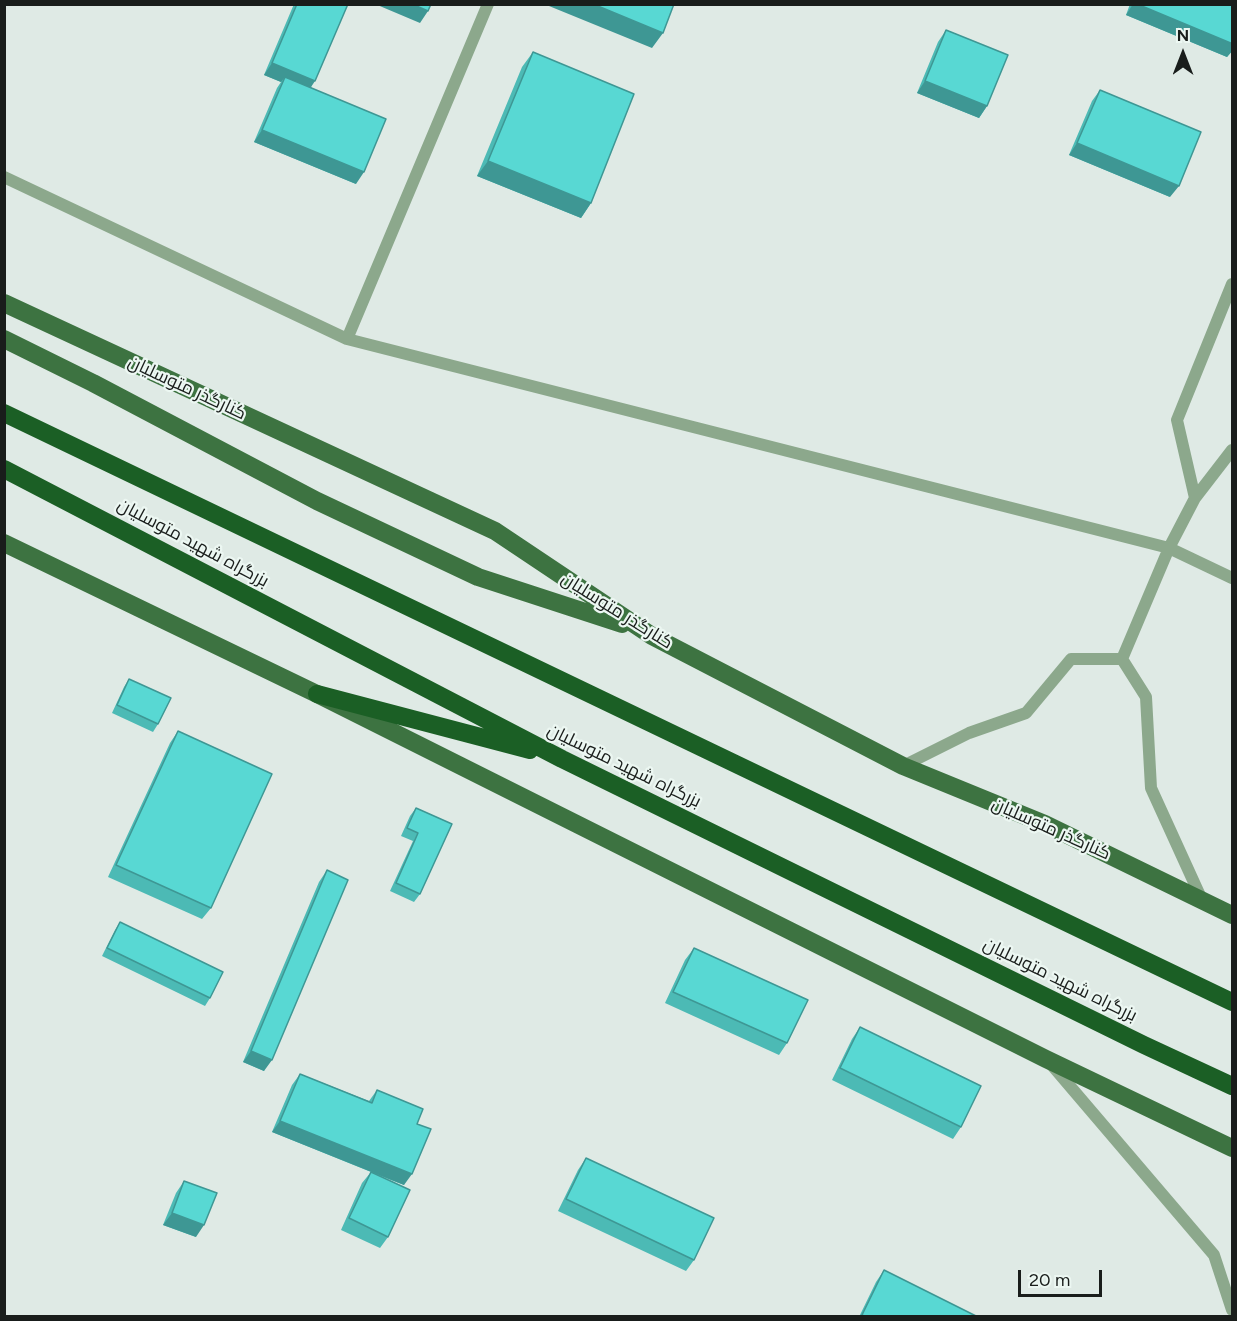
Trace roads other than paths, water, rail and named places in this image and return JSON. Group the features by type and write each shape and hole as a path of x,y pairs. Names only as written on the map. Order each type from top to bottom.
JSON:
{"highway":[{"name":"بزرگراه شهید متوسلیان","path":"4,413 1233,1002"},
{"name":"بزرگراه شهید متوسلیان","path":"4,469 562,759 1133,1040 1233,1086"},
{"path":"317,694 562,759"}],"main road":[{"name":"کنارگذر متوسلیان","path":"4,303 495,531 644,630 903,766 1046,824 1233,915"},
{"path":"4,339 93,383 317,501 478,577 644,630"},
{"path":"4,543 317,694 1046,1059 1233,1148"}],"lane":[{"path":"347,339 488,4"},
{"path":"4,177 347,339 1169,548 1233,578"},
{"path":"1194,498 1177,420 1233,284"},
{"path":"1122,660 1169,548 1194,498 1233,450"},
{"path":"903,766 969,733 1026,713 1071,660 1122,660"},
{"path":"1122,660 1146,697 1151,788 1202,900"},
{"path":"1046,1059 1214,1255 1233,1310"}]}
